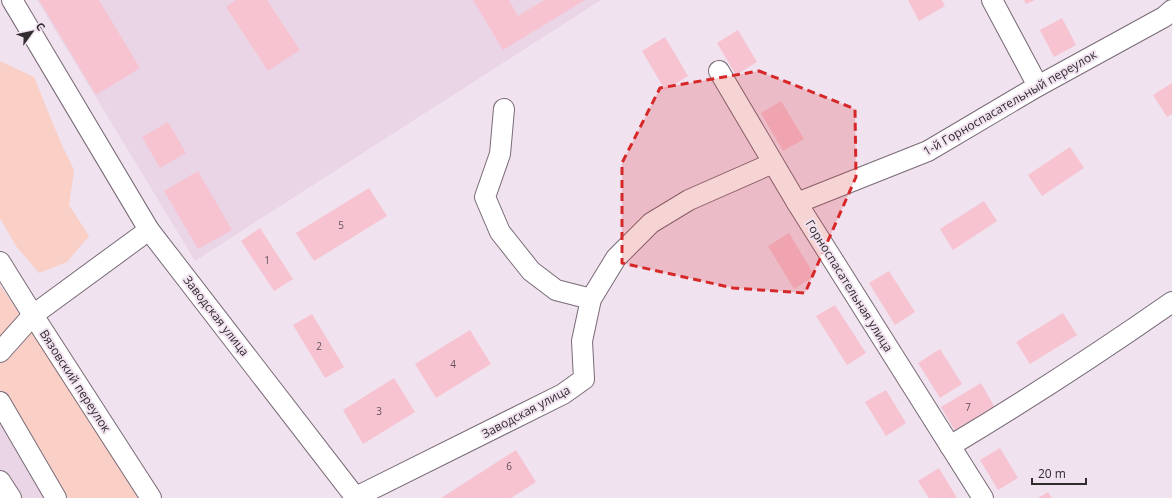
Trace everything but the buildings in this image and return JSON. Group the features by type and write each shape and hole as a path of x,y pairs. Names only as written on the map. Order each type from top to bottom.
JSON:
{"street":[{"name":"Заводская улица","path":"12,0 149,230 356,498 563,394 584,379 582,341 591,299 616,258 651,223 689,200 773,163"},
{"path":"992,0 1038,86"},
{"name":"1-й Горноспасательный переулок","path":"797,203 928,151 1038,86 1164,17 1172,10"},
{"name":"Горноспасательная улица","path":"719,71 797,203 983,498"},
{"path":"504,109 500,154 485,197 500,232 531,271 556,290 591,299"},
{"path":"0,352 33,315 149,230"},
{"name":"Вязовский переулок","path":"0,262 152,498"},
{"path":"950,446 1030,397 1172,302"},
{"path":"0,402 56,498"},
{"path":"0,480 11,498"}],"highlighted area":[{"path":"759,71 855,109 856,177 805,293 733,288 622,263 622,163 660,88"}],"shaded area":[{"path":"37,0 601,0 195,261"},
{"path":"0,61 34,77 60,141 74,170 69,205 89,236 67,262 39,273 16,246 0,218"},
{"path":"0,285 57,369 138,498 68,498 0,393"},
{"path":"0,423 46,498 0,498"}]}
